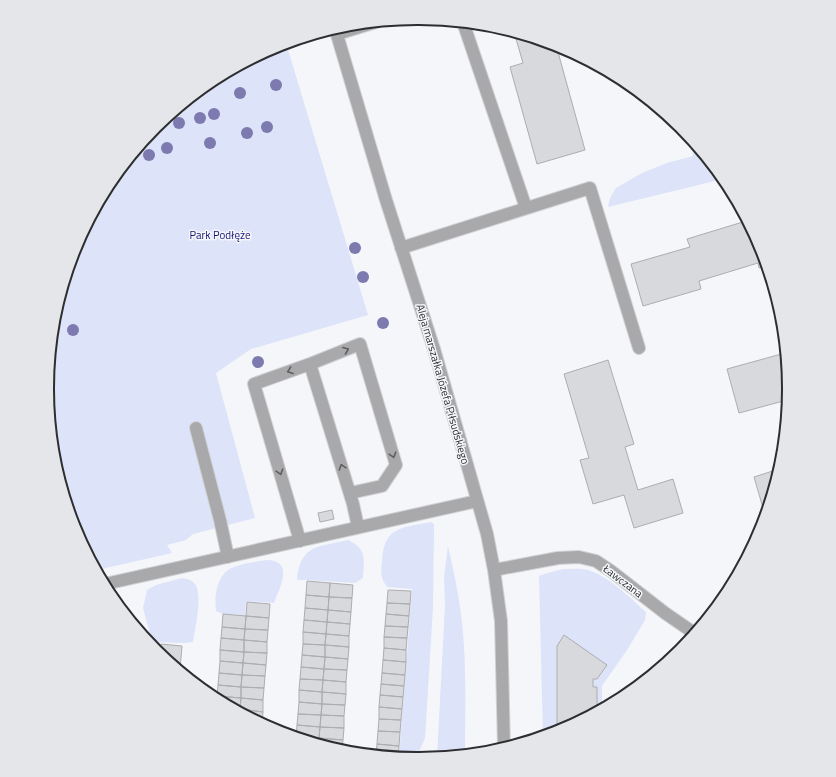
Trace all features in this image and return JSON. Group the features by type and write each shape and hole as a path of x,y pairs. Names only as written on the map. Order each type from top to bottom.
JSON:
{"street":[{"path":"465,28 526,208"},
{"name":"Aleja marszałka Józefa Piłsudskiego","path":"337,34 401,248 434,349 487,534 501,621 504,742"},
{"path":"401,248 590,188 639,348"},
{"path":"300,541 254,384 360,344 396,465 382,486 352,499"},
{"path":"310,364 352,499 358,527"},
{"path":"196,428 228,557"},
{"path":"111,583 477,501"},
{"name":"Ławczana","path":"494,570 558,558 579,557 596,561 689,630"}],"green space":[{"name":"Park Podłęże","path":"288,49 368,315 251,349 216,373 255,518 193,534 186,540 167,545 172,553 102,569 82,528 67,483 61,459 55,412 55,365 61,318 74,272 82,249 92,228 116,187 145,149 178,115 216,86 257,62"},
{"path":"692,151 716,181 608,207 610,198 616,188 642,173 667,163 693,156"},
{"path":"431,522 434,524 433,607 425,738 418,752 399,751 412,589 387,587 382,578 381,569 383,550 386,541 396,531"},
{"path":"348,540 358,547 363,555 363,578 355,583 297,580 299,568 307,553 320,546"},
{"path":"448,546 454,571 463,632 465,749 437,751 445,606 444,577"},
{"path":"266,560 275,561 280,564 283,569 282,582 274,603 246,601 245,615 223,614 216,611 216,592 220,579 224,574 234,567"},
{"path":"563,569 588,570 612,582 646,612 645,620 627,650 602,686 602,702 579,715 543,730 539,576"},
{"path":"182,578 188,579 195,584 198,596 198,612 193,642 158,642 150,633 143,608 147,590 156,585"}],"building":[{"path":"516,38 558,54 585,150 537,164 510,67 523,63"},
{"path":"741,222 754,249 760,268 759,268 758,263 699,281 701,289 643,306 631,264 690,247 687,239"},
{"path":"780,354 781,402 739,413 727,369"},
{"path":"608,360 634,444 625,447 638,490 673,479 683,513 634,528 624,495 593,504 580,460 589,458 564,374"},
{"path":"772,471 762,505 754,477"},
{"path":"332,510 334,519 320,522 318,513"},
{"path":"307,581 330,583 329,597 306,595"},
{"path":"330,583 353,585 352,598 329,597"},
{"path":"388,590 411,591 410,604 387,603"},
{"path":"306,595 329,597 328,610 305,608"},
{"path":"329,597 352,598 351,612 328,610"},
{"path":"247,602 270,604 269,618 246,616"},
{"path":"387,603 410,604 409,616 386,614"},
{"path":"305,608 328,610 327,622 304,620"},
{"path":"328,610 351,612 350,624 327,622"},
{"path":"223,614 246,616 245,629 222,627"},
{"path":"386,614 409,616 408,627 385,626"},
{"path":"246,616 269,618 268,630 245,629"},
{"path":"304,620 327,622 326,634 303,632"},
{"path":"327,622 350,624 349,636 326,634"},
{"path":"385,626 408,627 407,638 384,637"},
{"path":"222,627 245,629 244,640 221,638"},
{"path":"245,629 268,630 267,642 244,640"},
{"path":"303,632 326,634 325,645 303,644"},
{"path":"326,634 349,636 349,647 325,645"},
{"path":"564,635 607,665 597,679 593,679 593,687 597,687 597,705 579,715 557,724 557,646"},
{"path":"384,637 407,638 406,650 384,648"},
{"path":"221,638 244,640 244,652 220,650"},
{"path":"244,640 267,642 267,653 244,652"},
{"path":"161,644 182,646 181,664 178,662 161,646"},
{"path":"303,644 325,645 325,657 302,655"},
{"path":"325,645 349,647 348,659 325,657"},
{"path":"384,648 406,650 406,662 383,660"},
{"path":"220,650 244,652 243,663 220,661"},
{"path":"244,652 267,653 266,665 243,663"},
{"path":"302,655 325,657 324,669 301,667"},
{"path":"325,657 348,659 347,670 324,669"},
{"path":"383,660 406,662 405,675 382,673"},
{"path":"220,661 243,663 242,675 219,673"},
{"path":"243,663 266,665 265,676 242,675"},
{"path":"301,667 324,669 323,680 300,679"},
{"path":"324,669 347,670 346,682 323,680"},
{"path":"219,673 242,675 241,687 218,685"},
{"path":"382,673 405,675 404,686 381,684"},
{"path":"242,675 265,676 264,688 241,687"},
{"path":"300,679 323,680 322,692 299,690"},
{"path":"323,680 346,682 346,694 322,692"},
{"path":"381,684 404,686 403,697 380,695"},
{"path":"218,685 241,687 241,698 226,697 217,692"},
{"path":"241,687 264,688 263,700 241,698"},
{"path":"299,690 322,692 322,704 299,702"},
{"path":"322,692 346,694 345,705 322,704"},
{"path":"380,695 403,697 402,709 379,707"},
{"path":"226,697 241,698 240,705"},
{"path":"241,698 263,700 263,712 248,710 240,705"},
{"path":"299,702 322,704 321,715 298,714"},
{"path":"322,704 345,705 344,716 321,715"},
{"path":"379,707 402,709 401,720 379,719"},
{"path":"248,710 263,712 263,717"},
{"path":"298,714 321,715 320,727 297,725"},
{"path":"321,715 344,716 344,728 320,727"},
{"path":"379,719 401,720 400,732 378,731"},
{"path":"297,725 320,727 319,738 296,731"},
{"path":"320,727 344,728 343,740 319,738"},
{"path":"378,731 400,732 399,746 377,744"},
{"path":"319,738 343,740 343,744 324,740"},
{"path":"377,744 399,746 399,751 377,749"}]}
